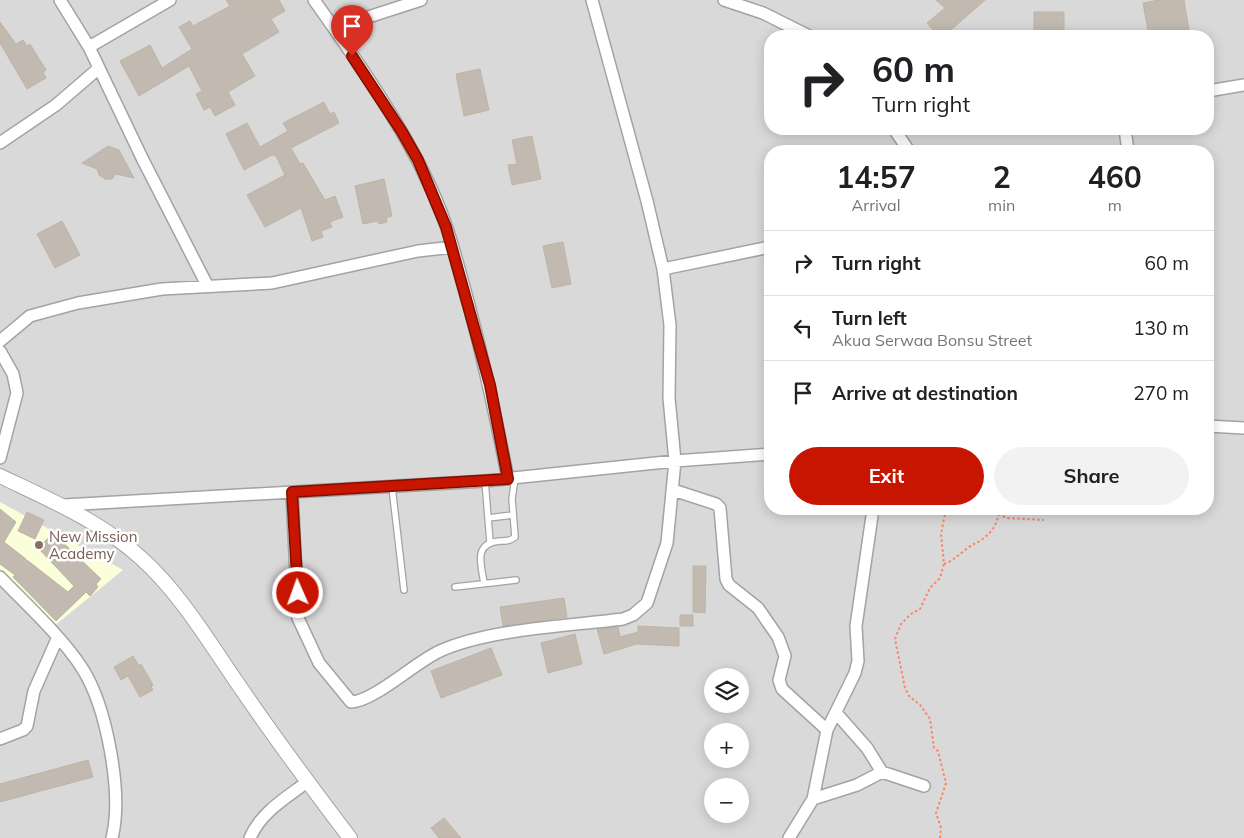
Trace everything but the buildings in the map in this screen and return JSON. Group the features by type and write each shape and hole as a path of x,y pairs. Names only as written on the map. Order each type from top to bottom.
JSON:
{"street":[{"path":"60,0 89,47 207,285"},
{"path":"89,47 170,0"},
{"path":"314,0 402,132 418,160 437,203 453,247 490,385 512,478"},
{"path":"334,28 422,0"},
{"path":"292,492 298,618 319,663 348,699 357,702 448,648 482,637 623,619 632,616 647,603 664,552 673,490 675,460 670,398 670,325 663,270 648,201 592,0"},
{"path":"724,0 763,13 797,30"},
{"path":"0,143 56,105 99,68"},
{"path":"1214,90 1244,85"},
{"path":"0,341 22,321 40,312 113,296 207,285 272,283 418,251 453,247"},
{"path":"663,270 764,248"},
{"path":"0,351 14,374 17,393 0,458"},
{"path":"1214,426 1244,428"},
{"path":"64,505 485,481 675,460 764,454"},
{"path":"0,476 64,505 131,550 170,590 307,782 350,838"},
{"path":"673,490 716,504 720,508 726,579 729,585 758,608 778,637 785,656 779,680 782,688 828,730"},
{"path":"789,838 813,799 828,730 856,673 858,661 856,626 872,515"},
{"path":"0,577 82,668 97,703 117,788 117,809 112,838"},
{"path":"0,739 23,730 27,726 34,691 57,639"},
{"path":"837,714 862,741 882,772 924,786"},
{"path":"813,799 857,785 882,772"},
{"path":"250,838 255,826 265,815 307,782"}],"lane":[{"path":"484,583 481,552 490,542 513,539 516,532 513,515 512,478"},
{"path":"485,481 490,542"},
{"path":"392,487 404,590"},
{"path":"488,518 513,515"},
{"path":"455,587 516,580"}],"path":[{"path":"940,838 941,828 936,813 946,783 944,774 938,751 934,748 930,719 920,705 909,696 905,688 895,639 902,624 911,614 920,609 930,588 940,578 944,564 941,534 945,515"},
{"path":"944,564 981,542 993,529 998,516 1016,520 1044,520"}],"shaded area":[{"path":"0,0 1244,0 1244,838 0,838"},
{"name":"New Mission Academy","path":"0,502 123,570 54,626 0,573"}],"place":[{"name":"New Mission Academy","path":"39,545"}],"route":[{"path":"298,593 292,492 508,479 490,385 446,227 418,160 352,56"}]}
